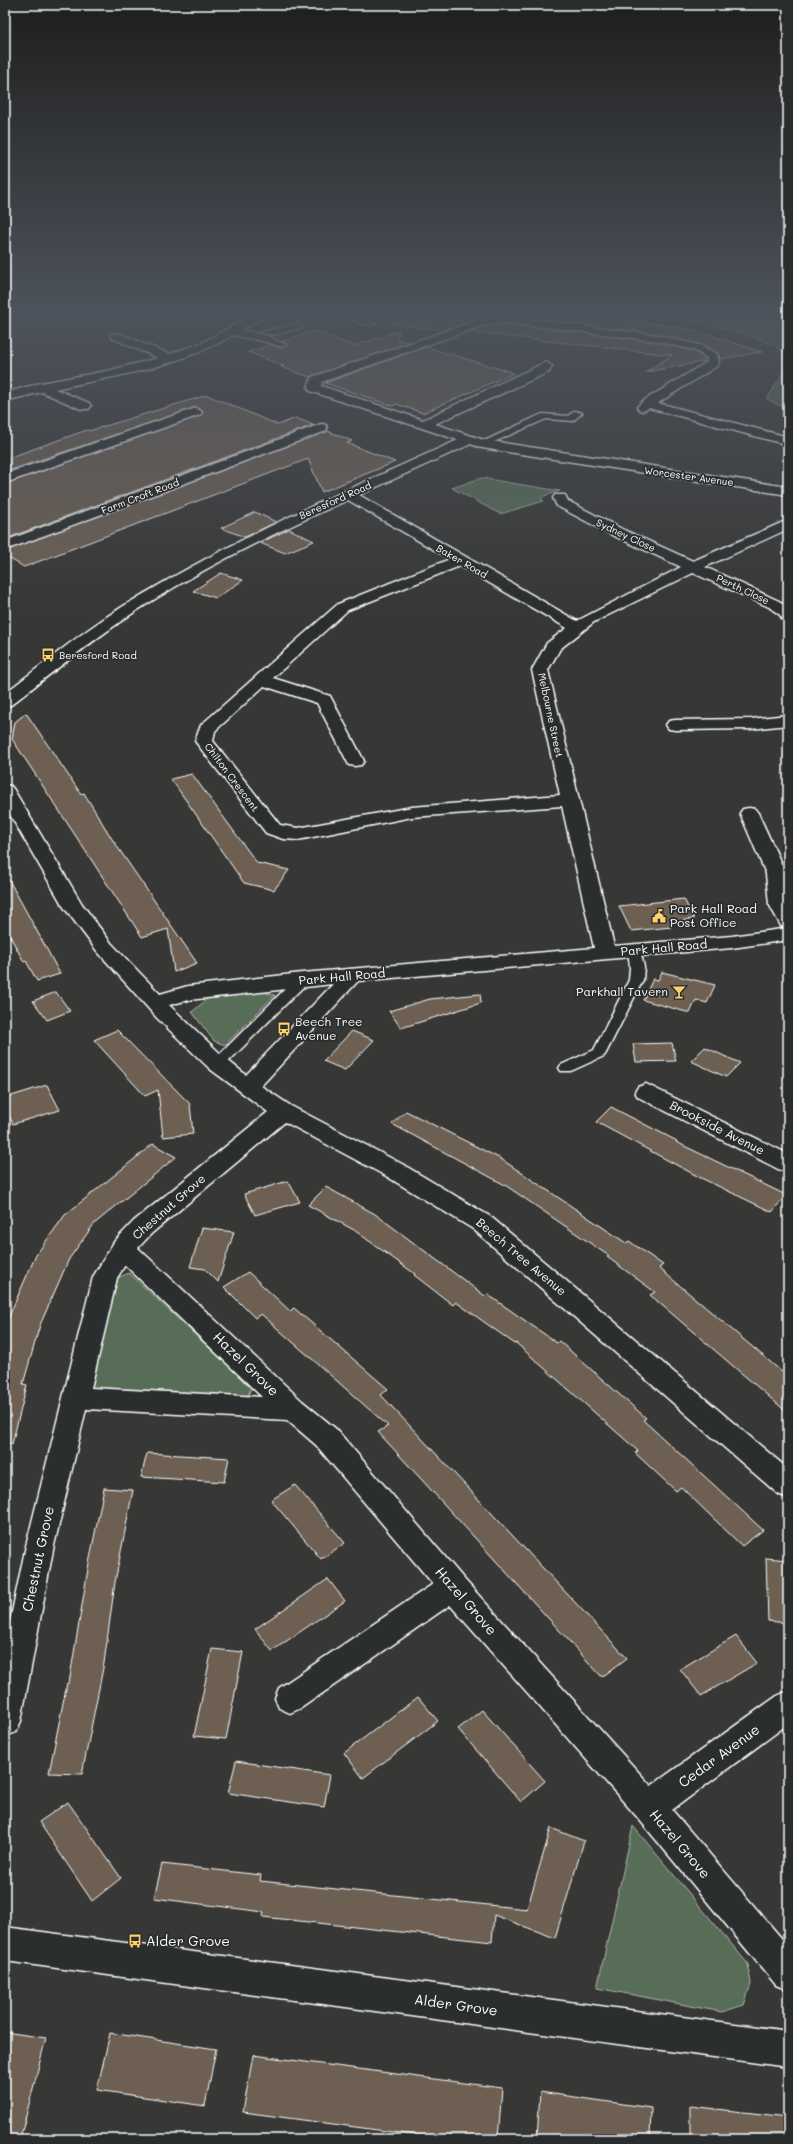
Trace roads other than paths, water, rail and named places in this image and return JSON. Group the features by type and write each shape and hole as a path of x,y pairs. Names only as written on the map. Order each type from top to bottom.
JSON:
{"street":[{"name":"Worcester Avenue","path":"382,411 476,442 788,491"},
{"path":"423,425 454,411"},
{"name":"Worcester Avenue","path":"666,411 788,441"},
{"path":"5,478 196,412"},
{"name":"Farm Croft Road","path":"5,546 281,447 321,428"},
{"name":"Beresford Road","path":"5,702 82,642 126,611 226,554 348,494 476,442"},
{"name":"Baker Road","path":"348,494 576,627"},
{"name":"Sydney Close","path":"560,498 562,503 617,532 695,566"},
{"name":"Melbourne Street","path":"605,953 540,670 553,646 576,627 695,566 788,524"},
{"name":"Chilton Crescent","path":"461,560 344,607 207,728 204,741 272,829 283,833 298,834 412,812 570,800"},
{"name":"Perth Close","path":"695,566 774,604 787,613 788,617"},
{"path":"261,680 324,700 355,760"},
{"path":"675,725 751,724 788,720"},
{"path":"5,790 73,906 104,947 156,1002"},
{"path":"748,813 776,874 779,904 788,922"},
{"name":"Park Hall Road","path":"156,1002 188,993 302,980 732,942 788,934"},
{"path":"247,1087 352,976"},
{"name":"Beech Tree Avenue","path":"156,1002 164,1014 218,1064 247,1087 283,1111 394,1170 482,1223 788,1486"},
{"name":"Brookside Avenue","path":"646,1092 788,1164"},
{"name":"Chestnut Grove","path":"5,1721 39,1550 105,1277 123,1248 143,1227 283,1111"},
{"name":"Hazel Grove","path":"123,1248 293,1409 326,1437 453,1586 649,1807 788,1973"},
{"path":"75,1398 293,1409"},
{"path":"290,1698 453,1586"},
{"name":"Cedar Avenue","path":"649,1807 788,1706"},
{"name":"Alder Grove","path":"5,1944 788,2049"}],"lane":[{"path":"476,442 545,416 570,419 578,413"},
{"path":"566,1068 599,1053 636,980 637,967 634,950"},
{"path":"218,1064 302,980"}],"place":[{"name":"Beresford Road","path":"48,655"},
{"name":"Park Hall Road Post Office","path":"659,916"},
{"name":"Parkhall Tavern","path":"679,992"},
{"name":"Beech Tree Avenue","path":"284,1029"},
{"name":"Alder Grove","path":"135,1941"}]}
